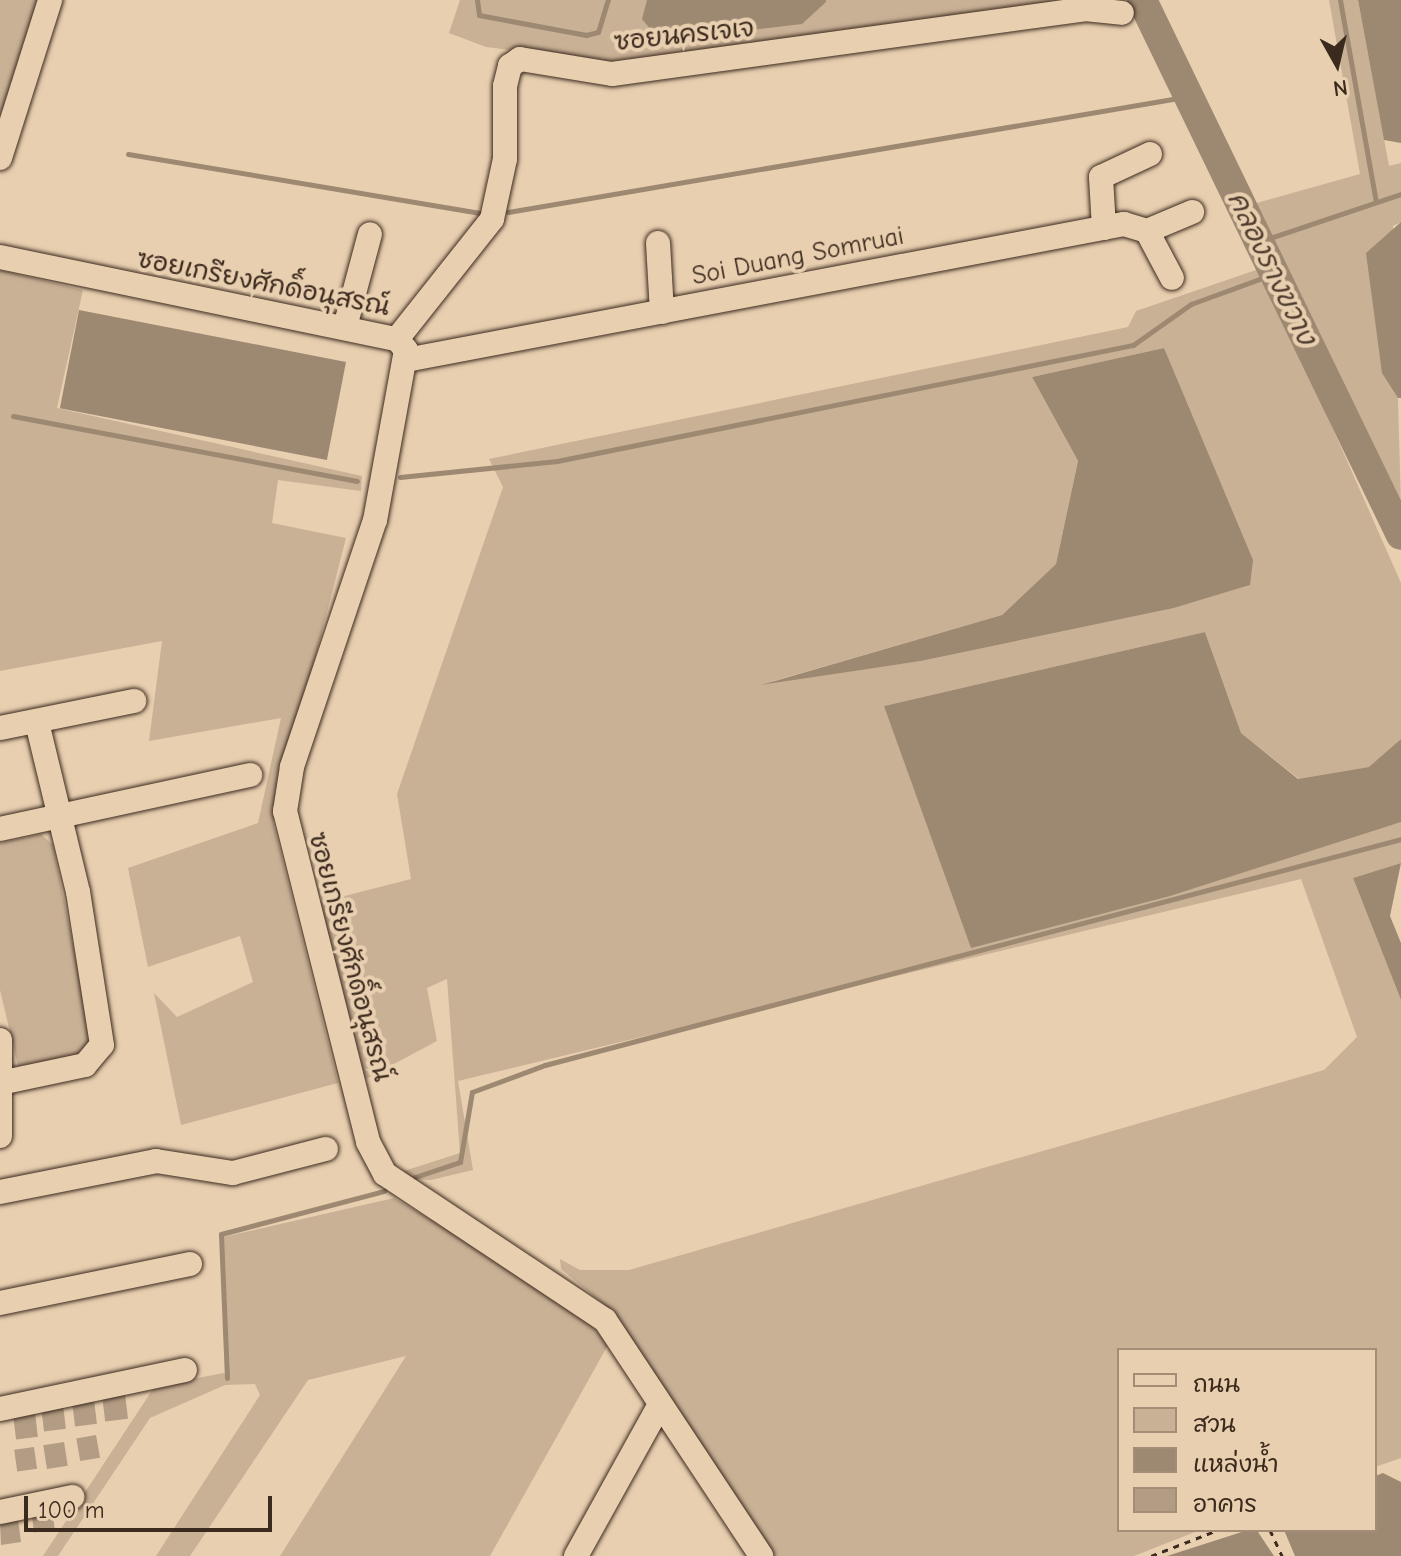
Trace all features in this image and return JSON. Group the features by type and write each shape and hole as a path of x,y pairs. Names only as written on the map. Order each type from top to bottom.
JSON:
{"street":[{"path":"0,158 50,0"},
{"name":"ซอยนครเจเจ","path":"402,349 492,219 505,159 505,86 510,66 520,59 612,74 1085,9 1122,13"},
{"path":"1104,228 1101,177 1150,154"},
{"path":"1172,278 1147,231 1192,212"},
{"name":"Soi Duang Somruai","path":"402,349 662,312 1104,228 1147,231"},
{"path":"345,327 370,234"},
{"path":"658,243 662,312"},
{"name":"ซอยเกรียงศักดิ์อนุสรณ์","path":"0,257 345,327 402,349 375,520 292,767 286,835 376,1163 582,1300 605,1320 761,1556"},
{"path":"0,728 134,701"},
{"path":"2,1082 85,1065 102,1045 61,817 37,722"},
{"path":"0,829 250,775"},
{"path":"0,1040 0,1136"},
{"path":"0,1192 156,1161 233,1173 326,1149"},
{"path":"0,1303 190,1264"},
{"path":"0,1409 185,1370"},
{"path":"576,1556 659,1406"},
{"path":"0,1512 72,1497"}],"path":[{"path":"1151,1556 1213,1532"},
{"path":"1271,1532 1282,1556"}],"green space":[{"path":"0,0 42,0 0,141"},
{"path":"460,0 1057,0 1060,6 606,62 486,47 449,33"},
{"path":"1329,0 1358,0 1389,166 1401,163 1401,222 1393,226 1401,506 1253,204 1360,174"},
{"path":"1262,268 1401,583 1401,739 1370,767 1299,779 1241,733 1205,632 884,706 1312,847 1401,822 1401,863 1353,878 1401,1000 1401,1458 1377,1466 1377,1348 1117,1348 1117,1532 1195,1532 1134,1556 773,1556 601,1302 561,1269 560,1259 580,1270 629,1270 1324,1070 1357,1037 1301,879 458,1081 473,1170 431,1180 406,1179 404,1171 460,1153 447,979 427,988 437,1041 364,1080 317,903 411,879 397,794 503,487 489,459 1128,327 1136,311","holes":["1164,348 1250,585 1174,608 921,661 770,682 1002,615 1056,564 1078,461 1032,377"]},
{"path":"0,270 83,290 57,408 362,476 361,491 278,480 272,523 346,538 273,822 338,1083 181,1125 154,993 177,1017 253,982 240,936 148,967 128,868 258,823 281,718 149,741 162,641 0,671"},
{"path":"41,834 53,845 91,1034 86,1054 18,1066 0,990 0,843"},
{"path":"394,1198 574,1305 608,1345 490,1556 280,1556 406,1356 308,1380 190,1556 156,1556 260,1395 255,1384 225,1385 150,1418 58,1556 43,1556 155,1386 229,1372 223,1237"}],"water":[{"path":"647,0 826,2 802,24 660,41 642,19"},
{"path":"1358,0 1401,0 1401,143 1384,140"},
{"path":"1401,222 1401,398 1398,398 1382,373 1366,253"},
{"path":"79,310 346,362 327,460 60,408"},
{"path":"1164,348 1253,560 1250,585 1174,608 921,661 761,685 1002,615 1056,564 1078,461 1032,377"},
{"path":"1205,632 1241,733 1298,779 1369,767 1401,739 1401,822 1170,896 971,948 884,706"},
{"path":"1401,863 1390,916 1401,943 1401,1000 1353,878"},
{"path":"1383,1473 1401,1482 1401,1556 1295,1556 1285,1532 1377,1532 1377,1475"},
{"path":"1242,1532 1258,1532 1274,1556 1167,1556"}],"building":[{"path":"125,1394 128,1419 105,1422 102,1397"},
{"path":"94,1400 97,1424 75,1427 72,1403"},
{"path":"63,1405 66,1429 44,1432 41,1408"},
{"path":"35,1413 38,1437 16,1440 13,1416"},
{"path":"96,1435 100,1458 80,1461 76,1438"},
{"path":"64,1442 68,1466 47,1469 43,1445"},
{"path":"34,1447 37,1469 17,1472 14,1450"},
{"path":"52,1507 55,1530 34,1532 31,1510"},
{"path":"18,1519 21,1542 1,1545 0,1522"}],"waterway":[{"path":"477,0 479,15 586,35 598,32 608,0"},
{"name":"คลองรางขวาง","path":"1142,0 1401,535"},
{"path":"1340,0 1376,202"},
{"path":"508,212 1190,96"},
{"path":"128,154 480,213"},
{"path":"1261,241 1401,194"},
{"path":"400,477 557,461 1133,345 1191,304 1276,273"},
{"path":"13,416 357,481"},
{"path":"415,1177 460,1162 472,1092 545,1065 1401,839"},
{"path":"227,1378 221,1234 384,1191"}]}
